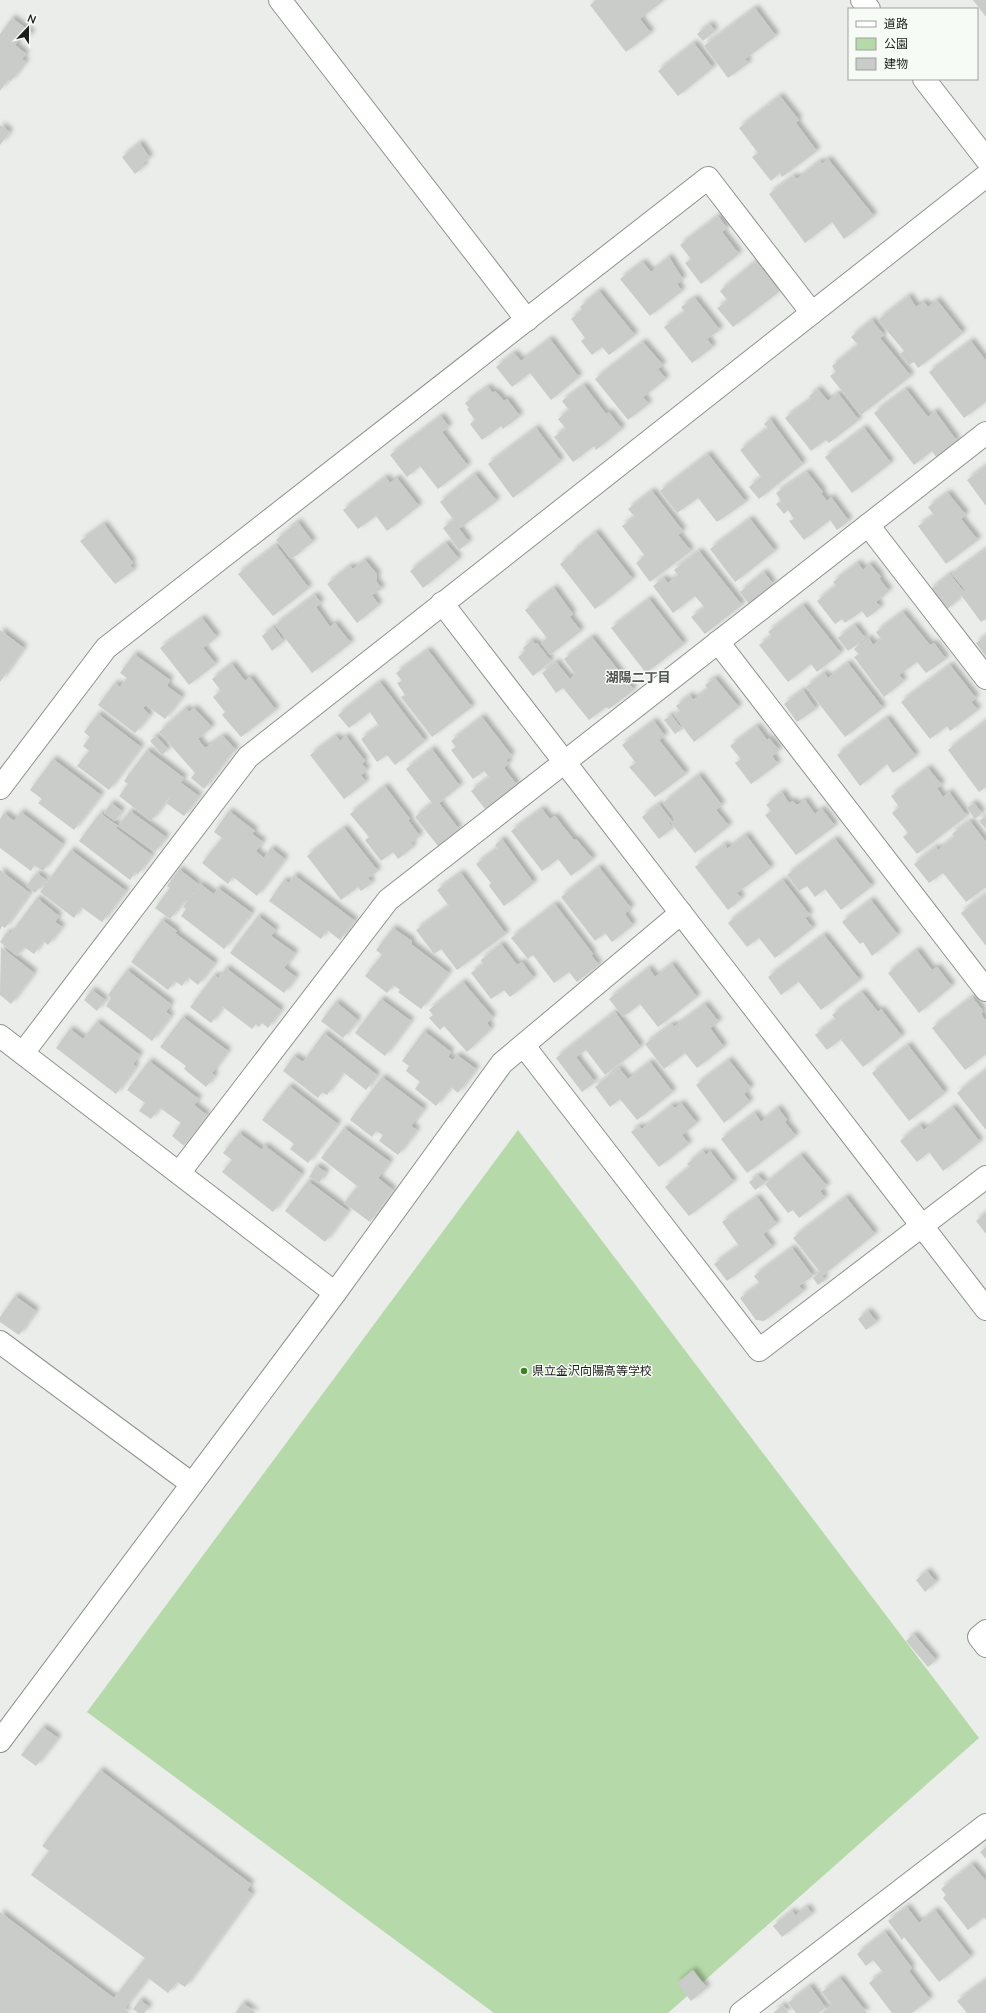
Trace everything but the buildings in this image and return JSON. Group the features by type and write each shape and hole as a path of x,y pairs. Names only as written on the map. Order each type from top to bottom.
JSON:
{"street":[{"path":"280,0 527,320"},
{"path":"862,0 868,8"},
{"path":"925,80 986,159"},
{"path":"23,1054 248,757 986,176"},
{"path":"0,788 106,648 708,178 812,313"},
{"path":"179,1173 388,900 986,433"},
{"path":"868,525 986,678"},
{"path":"442,603 986,1309"},
{"path":"718,642 986,990"},
{"path":"0,1741 335,1292 502,1063 681,913"},
{"path":"0,1036 335,1292"},
{"path":"524,1046 759,1350 986,1177"},
{"path":"0,1342 192,1484"},
{"path":"986,1631 979,1637 986,1646"},
{"path":"741,2013 986,1825"}],"green space":[{"name":"県立金沢向陽高等学校","path":"518,1130 979,1738 668,2013 494,2013 87,1712"}],"place":[{"name":"県立金沢向陽高等学校","path":"524,1371"}],"district":[{"name":"湖陽二丁目","path":"638,677"}]}
